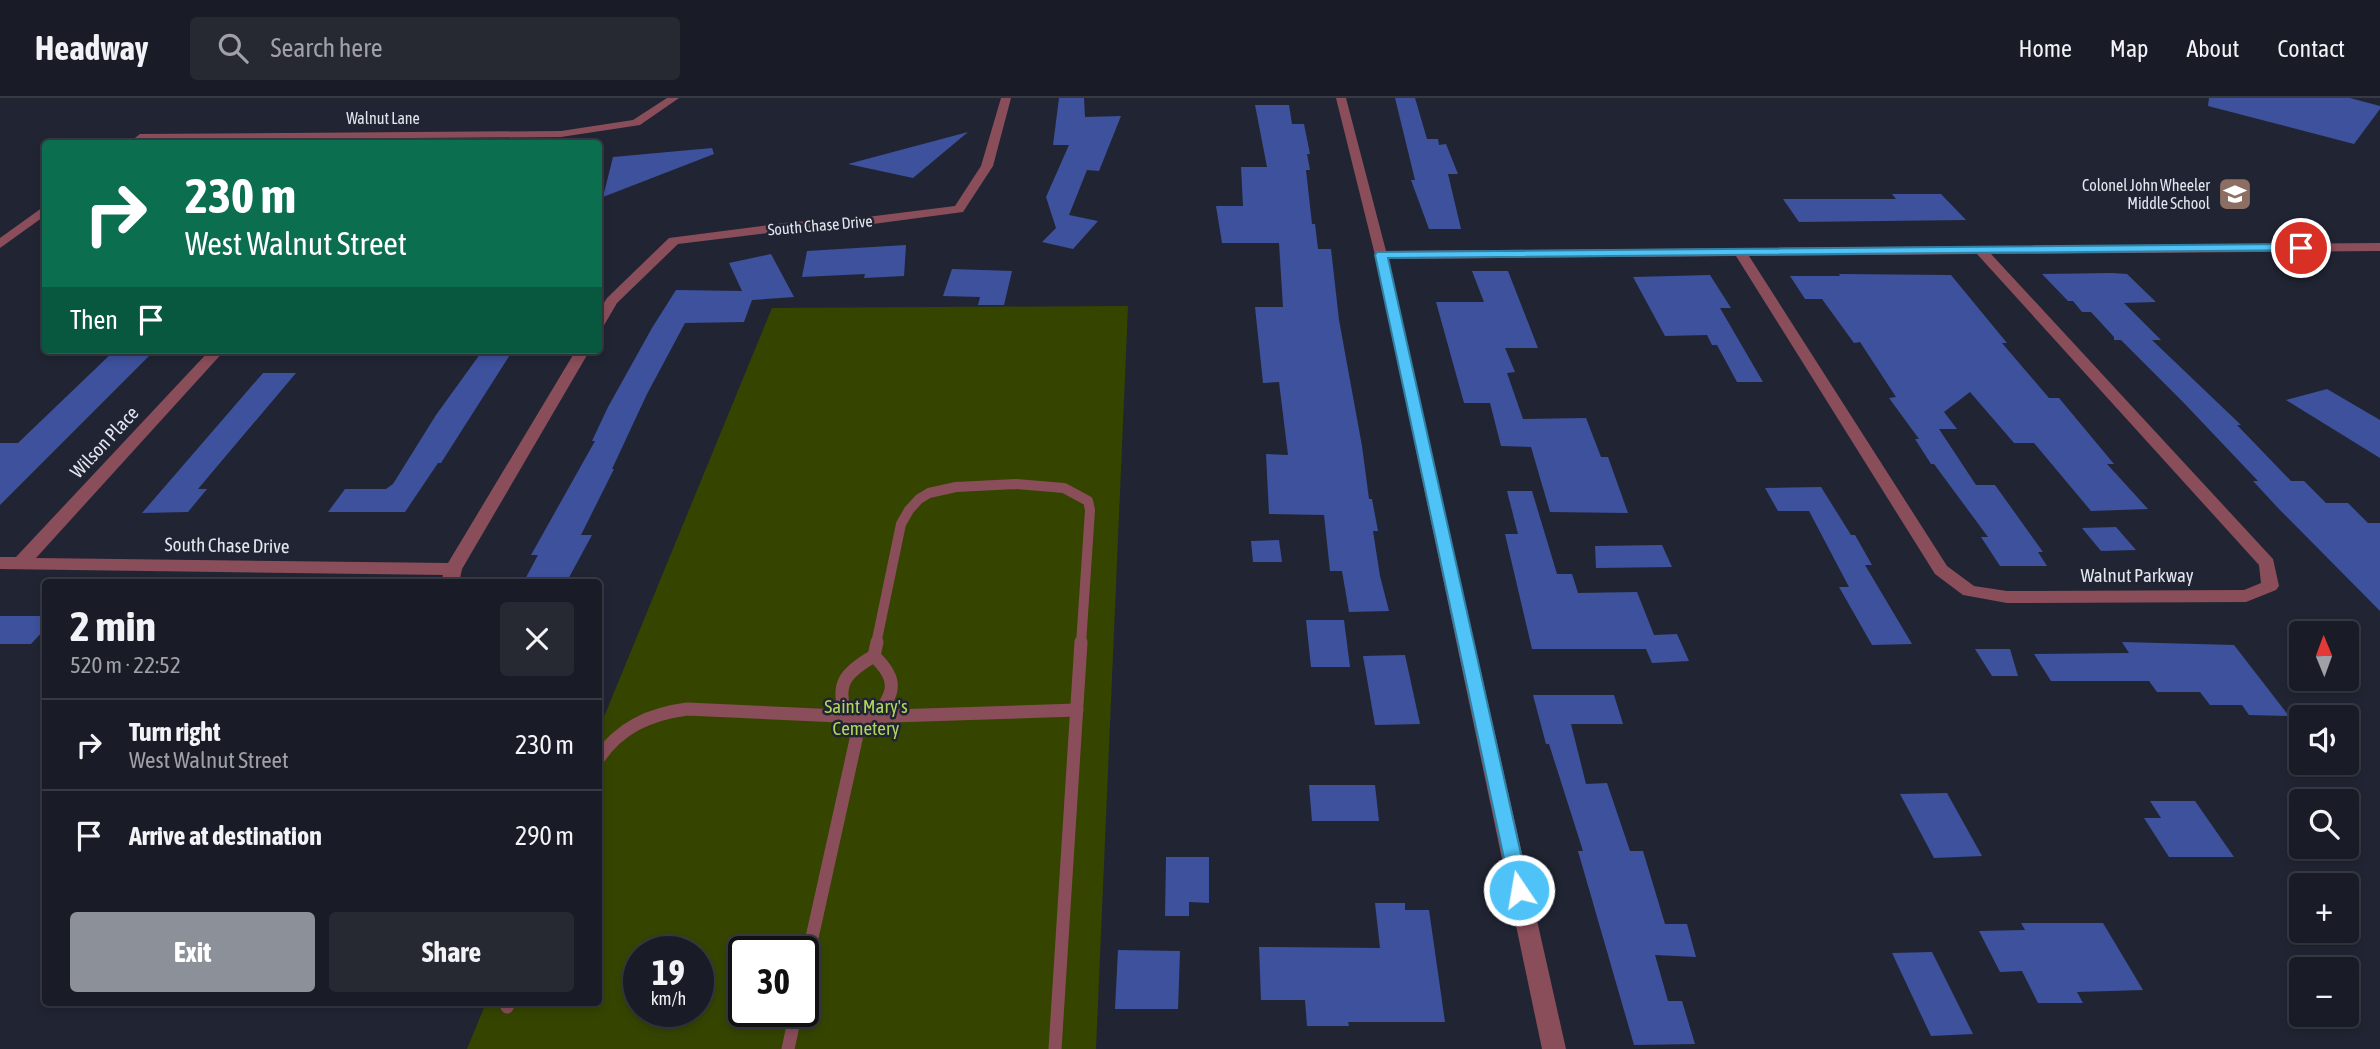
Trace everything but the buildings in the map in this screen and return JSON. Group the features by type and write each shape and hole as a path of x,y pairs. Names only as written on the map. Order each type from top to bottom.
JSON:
{"street":[{"name":"Walnut Lane","path":"137,140 140,137 413,139 561,134 636,123 674,98"},
{"name":"South Chase Drive","path":"602,318 612,302 674,241 959,209 987,166 1006,98"},
{"path":"1341,98 1381,255 1554,1049"},
{"path":"0,244 42,212"},
{"path":"1381,255 2380,247"},
{"name":"Walnut Parkway","path":"1739,251 1941,570 1969,592 2007,597 2246,596 2270,586 2267,563 1981,251"},
{"name":"Wilson Place","path":"21,563 214,354"},
{"name":"South Chase Drive","path":"0,563 452,576 581,354"}],"lane":[{"path":"811,936 854,717 839,694 848,673 874,656 901,524 907,509 931,492 967,486 1066,488 1088,501 1090,510 1055,1049"},
{"path":"874,656 890,674 893,685 888,704 875,717"},
{"path":"602,754 620,733 662,712 687,709 854,717 1077,710"},
{"path":"788,1049 793,1027"}],"green space":[{"name":"Saint Mary's Cemetery","path":"1128,306 1096,1049 467,1049 485,1006 602,1006 602,722 772,308"}],"place":[{"name":"Colonel John Wheeler Middle School","path":"2235,194"}],"route":[{"path":"1519,890 1381,255 2301,248"}]}
